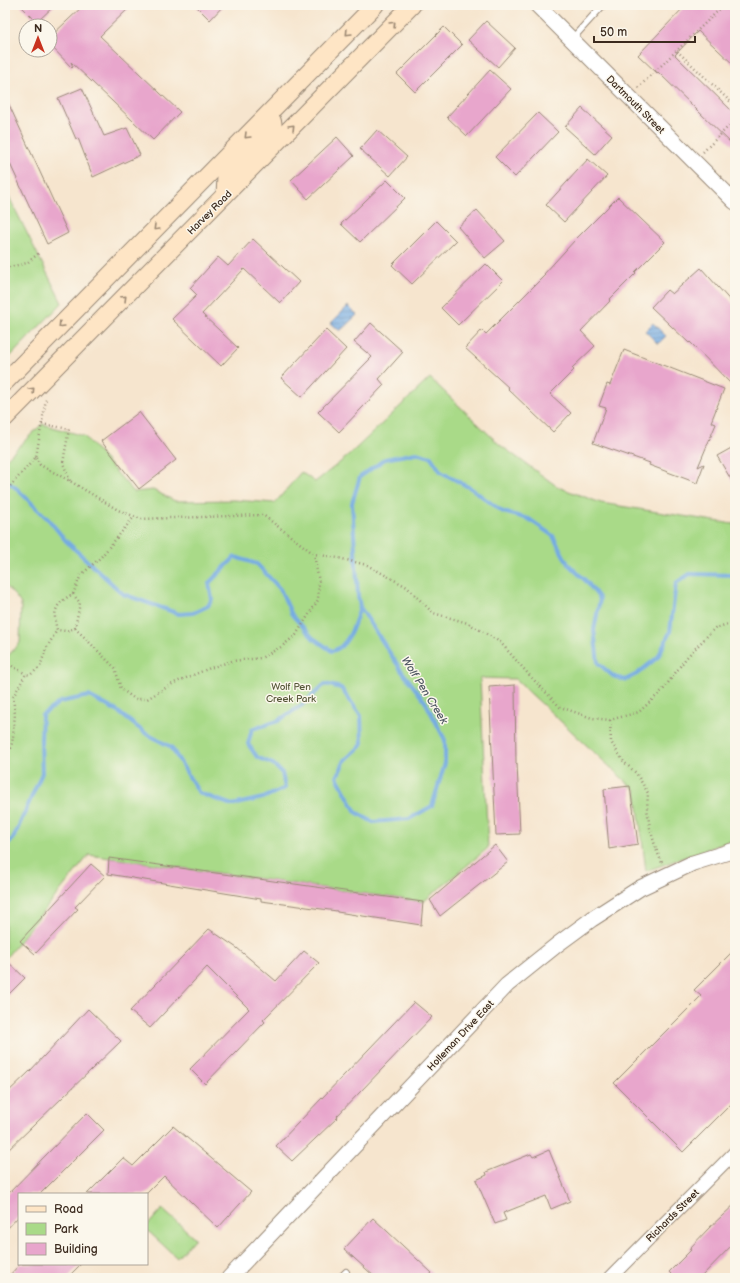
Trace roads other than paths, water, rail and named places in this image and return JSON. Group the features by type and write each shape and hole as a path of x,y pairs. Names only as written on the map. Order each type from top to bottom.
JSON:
{"main road":[{"path":"5,382 375,5"},
{"name":"Harvey Road","path":"5,418 412,5"},
{"path":"225,195 226,177 273,129 274,125 268,115"},
{"path":"47,375 42,368 42,364 45,359 81,322 88,298"}],"street":[{"name":"Dartmouth Street","path":"537,5 735,202"},
{"name":"Holleman Drive East","path":"229,1278 507,985 592,919 640,888 693,863 735,850"},
{"name":"Richards Street","path":"610,1278 735,1152"}],"lane":[{"path":"571,40 603,5"},
{"path":"340,1278 346,1272"}],"water":[{"path":"348,306 357,315 340,331 331,323"},
{"path":"653,323 666,336 658,344 645,331"}],"waterway":[{"name":"Wolf Pen Creek","path":"5,847 14,837 42,773 42,715 60,702 89,696 117,711 145,733 171,747 199,793 232,805 263,798 285,788 282,773 273,764 257,757 248,744 252,729 278,721 302,705 325,684 341,688 361,716 362,745 345,760 337,777 356,812 373,822 409,819 432,806 445,763 445,740 426,703 401,670 360,607 358,596 352,503 360,477 385,459 416,453 431,457 441,472 472,489 503,512 529,519 553,536 568,564 587,582 600,599 594,630 598,663 613,676 625,680 637,674 658,657 670,632 676,583 690,574 735,575"},
{"path":"5,480 16,488 49,520 66,541 123,594 179,614 193,613 208,606 212,599 209,583 235,557 257,564 280,589 292,615 313,638 332,651 338,649 347,639 360,607"}],"park label":[{"name":"Wolf Pen Creek Park","path":"291,692"}]}
